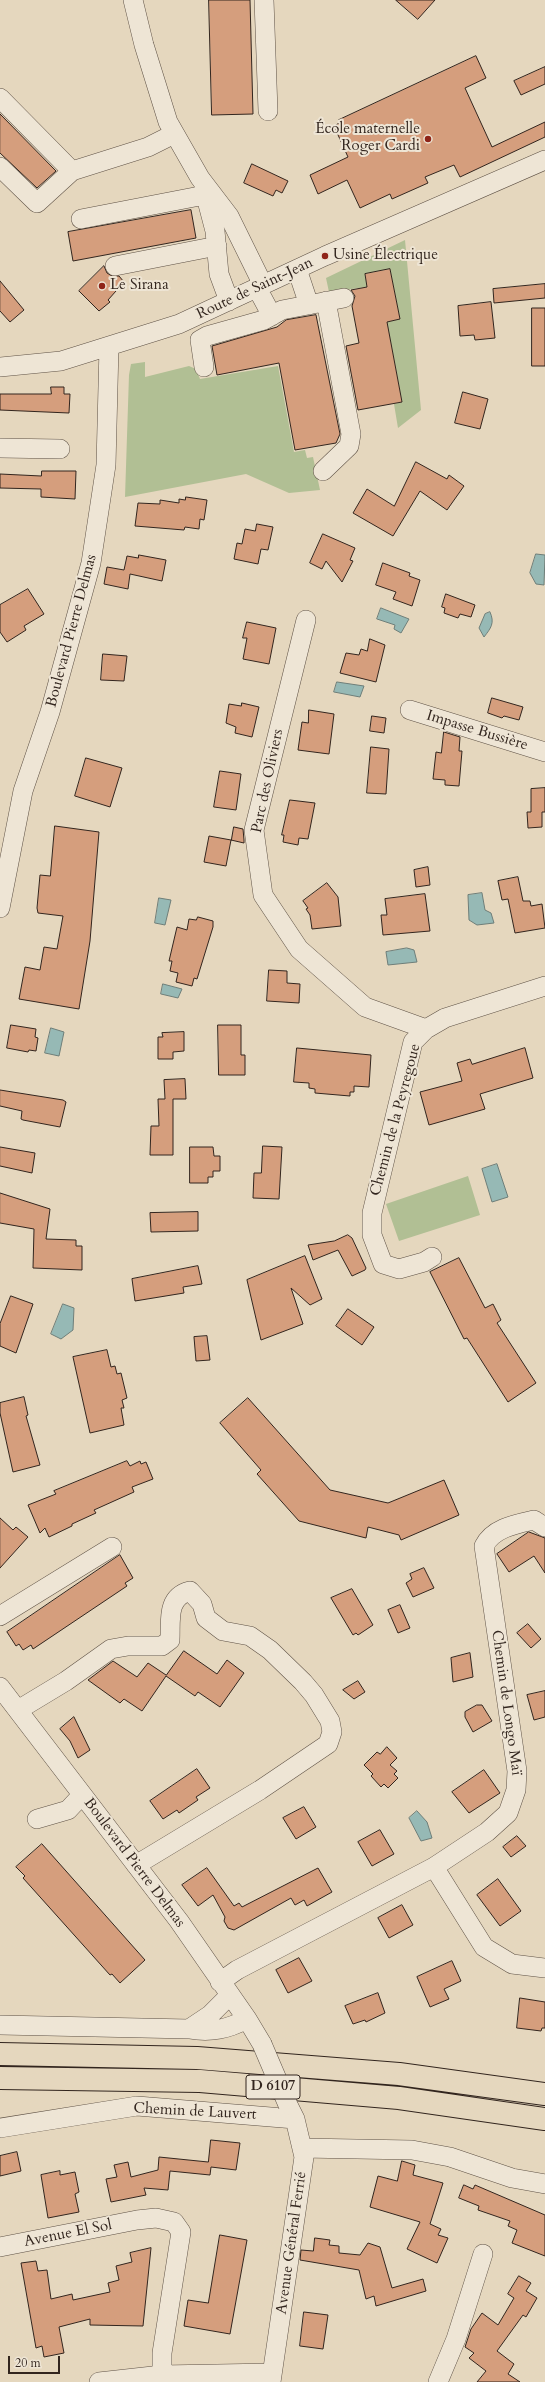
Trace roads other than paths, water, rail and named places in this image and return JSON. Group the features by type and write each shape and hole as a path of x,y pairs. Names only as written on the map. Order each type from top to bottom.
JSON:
{"highway":[{"name":"D 6107","path":"0,2054 197,2058 399,2074 545,2094"},
{"name":"D 6107","path":"0,2078 200,2081 399,2098 545,2119"}],"street":[{"path":"133,0 144,45 168,122 203,187 229,216 270,311"},
{"path":"264,0 268,111"},
{"path":"0,98 72,171"},
{"path":"0,167 37,203 72,171 148,147 174,134"},
{"name":"Route de Saint-Jean","path":"0,367 61,361 179,324 297,269 545,160"},
{"path":"81,219 203,187"},
{"path":"203,187 215,231 219,274 229,301"},
{"path":"115,266 217,248 232,247 241,242"},
{"path":"297,269 322,300 351,434 349,446 323,471"},
{"path":"204,367 200,340 270,311 282,310 322,300"},
{"name":"Boulevard Pierre Delmas","path":"0,908 23,791 50,712 91,563 106,465 109,347"},
{"path":"0,448 60,449"},
{"name":"Parc des Oliviers","path":"306,620 254,830 263,895 299,949 365,1007 426,1028"},
{"name":"Impasse Bussière","path":"410,710 545,752"},
{"name":"Chemin de la Peyregoue","path":"432,1257 424,1262 399,1269 384,1264 372,1235 372,1213 413,1042 426,1028 445,1018 545,986"},
{"name":"Chemin de Longo Maï","path":"225,1988 237,1970 434,1867 487,1832 508,1813 516,1790 517,1771 484,1546 488,1539 510,1525 534,1520 545,1527"},
{"path":"0,1616 112,1547"},
{"path":"18,1710 66,1681 111,1649 128,1646 162,1646 170,1640 171,1607 176,1599 183,1593 190,1591 202,1604 206,1618 223,1630 250,1636 270,1650 314,1695 330,1721 332,1732 328,1744 260,1790 136,1866"},
{"name":"Boulevard Pierre Delmas","path":"0,1687 136,1866 179,1920 247,2019 262,2044 291,2112"},
{"path":"37,1819 68,1810 82,1795"},
{"path":"434,1867 484,1947 512,1964 545,1968"},
{"path":"190,2029 210,2015 225,1988"},
{"path":"0,2025 190,2029 206,2032 232,2027 247,2019"},
{"name":"Chemin de Lauvert","path":"0,2128 137,2106 291,2112"},
{"name":"Avenue Général Ferrié","path":"271,2377 304,2157 291,2112"},
{"path":"302,2148 412,2150 450,2157 512,2178 545,2184"},
{"name":"Avenue El Sol","path":"0,2247 137,2220 156,2218 174,2222 181,2232 162,2353 162,2375"},
{"path":"438,2382 456,2339 483,2254"},
{"path":"99,2382 162,2375 271,2377"}],"water":[{"path":"536,554 545,555 544,585 536,584 530,573"},
{"path":"381,608 409,619 401,633 394,629 395,625 377,619"},
{"path":"490,612 492,625 484,637 479,628 485,614"},
{"path":"337,682 364,686 360,697 334,692"},
{"path":"482,893 485,910 491,913 494,923 477,925 469,920 468,895"},
{"path":"159,898 171,900 165,925 155,923"},
{"path":"407,948 414,950 417,962 388,965 386,952"},
{"path":"163,984 182,989 178,998 161,994"},
{"path":"51,1028 64,1032 59,1056 45,1053"},
{"path":"497,1164 508,1197 492,1202 482,1169"},
{"path":"63,1304 74,1308 73,1330 61,1339 51,1334"},
{"path":"417,1811 427,1822 432,1838 421,1841 409,1818"}],"place":[{"name":"École maternelle Roger Cardi","path":"428,139"},
{"name":"Usine Électrique","path":"325,256"},
{"name":"Le Sirana","path":"102,286"}]}
